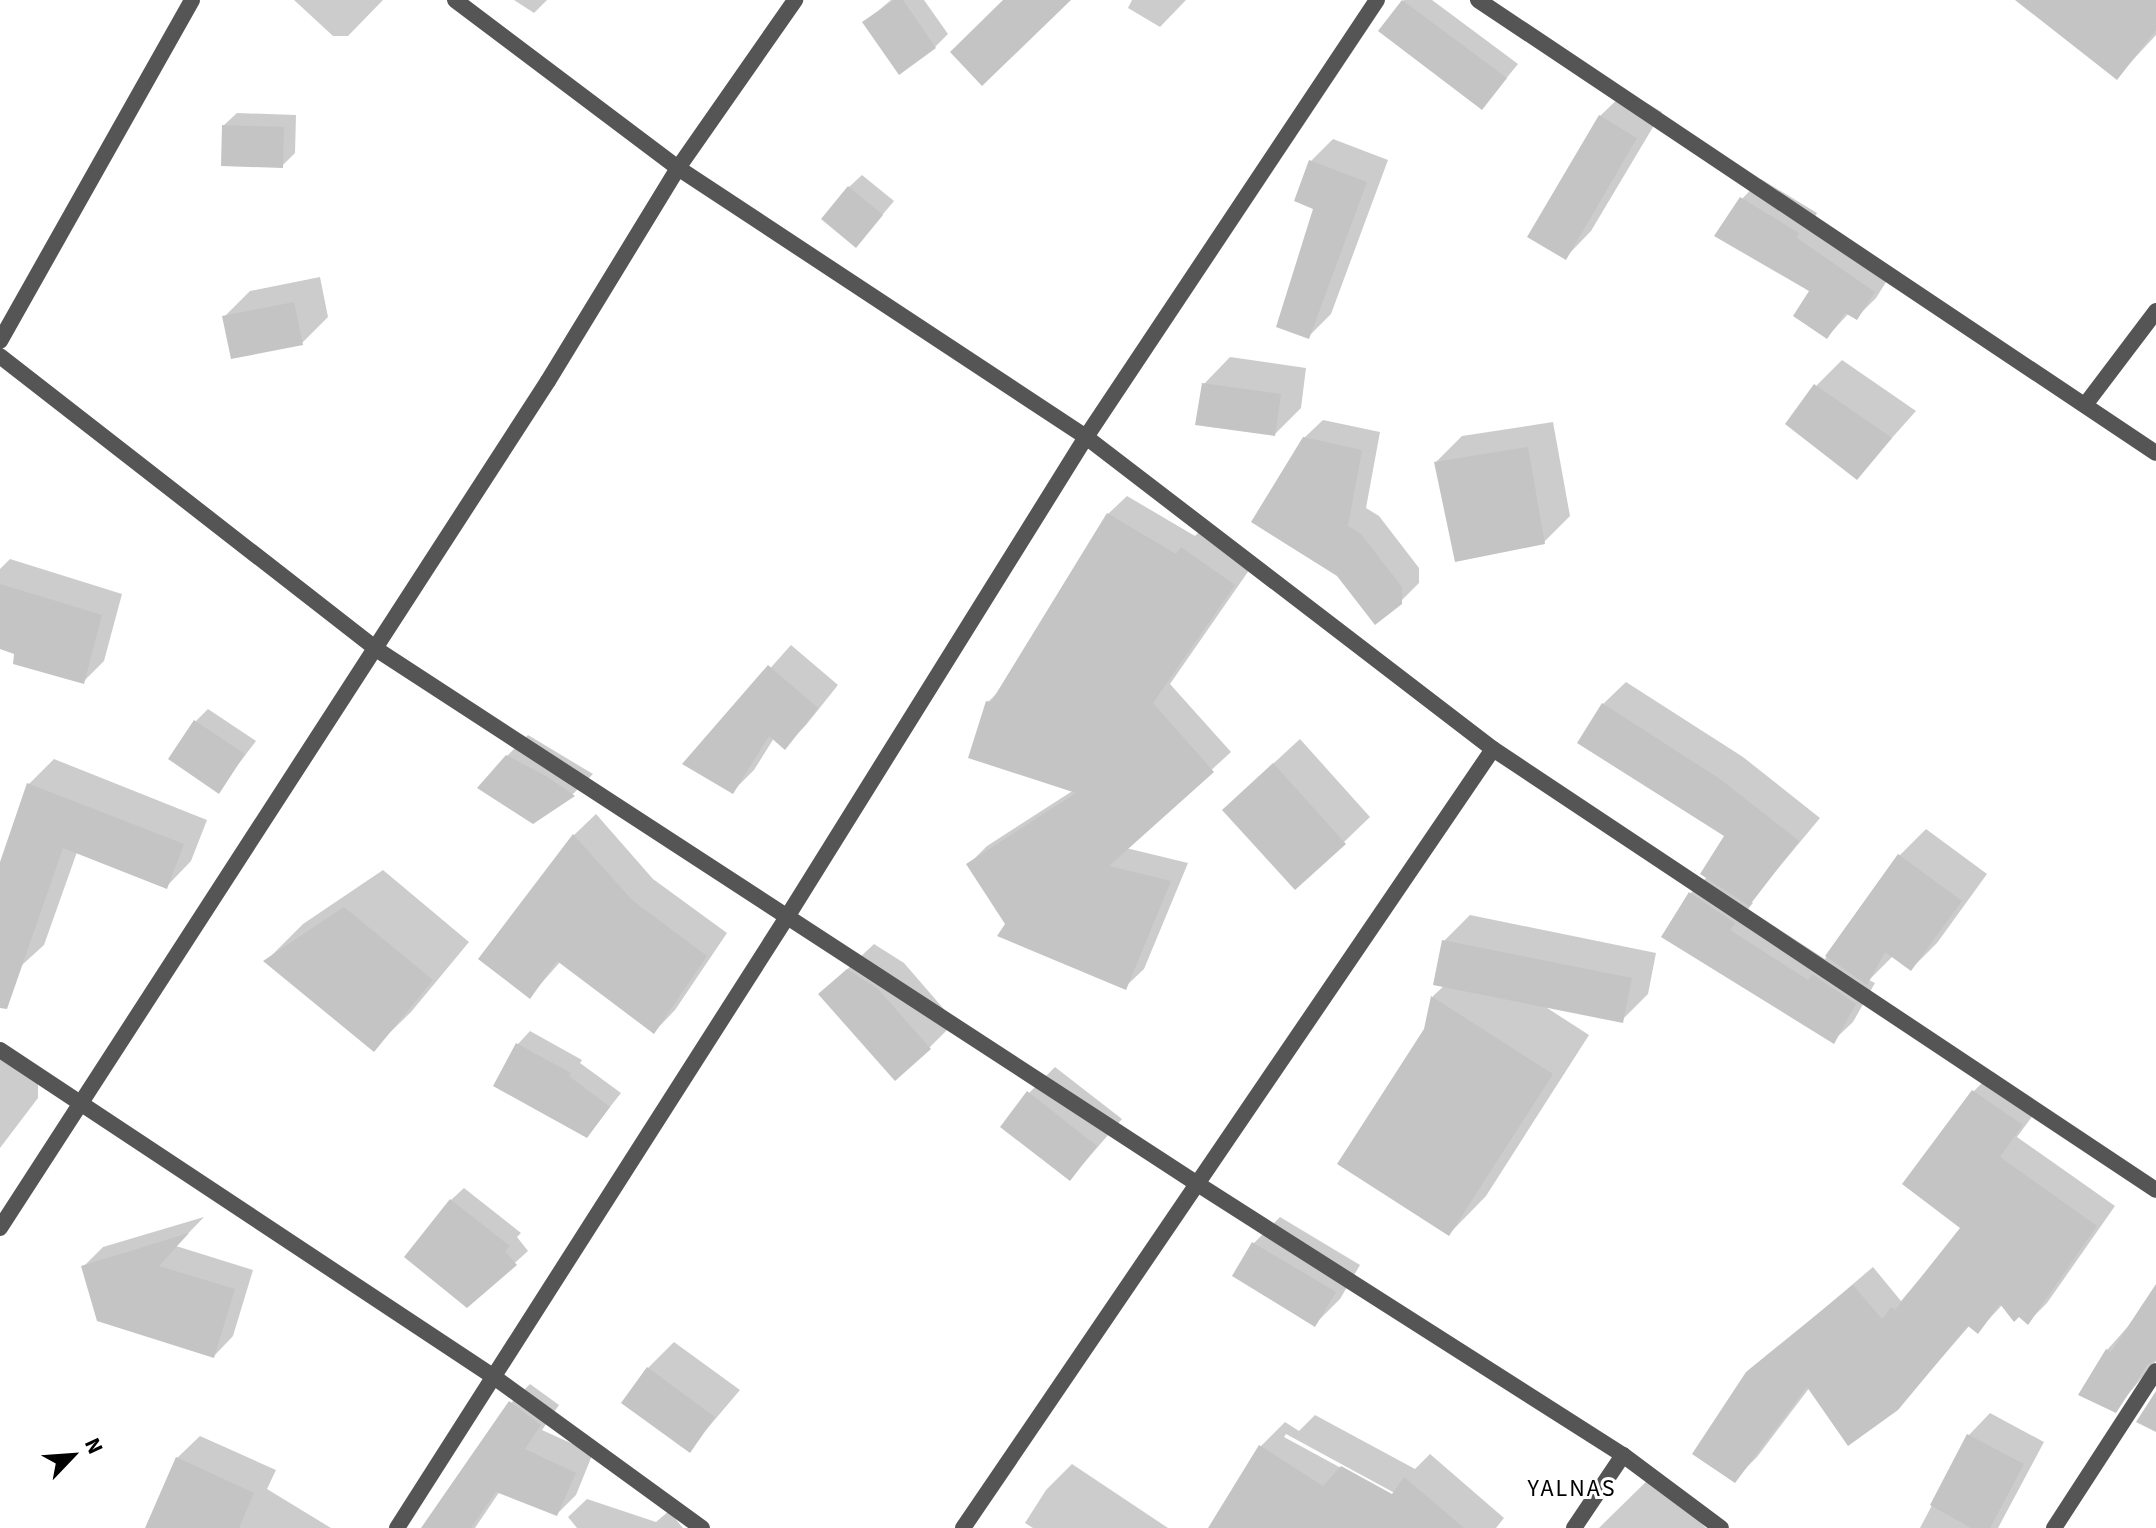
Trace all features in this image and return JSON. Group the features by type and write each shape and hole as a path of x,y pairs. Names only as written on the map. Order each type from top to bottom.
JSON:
{"street":[{"path":"0,341 192,0"},
{"path":"455,0 678,168 1086,437 1493,749 2156,1190"},
{"path":"0,1228 78,1103 548,381 678,168 795,0"},
{"path":"397,1528 787,917 1086,437 1377,0"},
{"path":"1478,0 2156,453"},
{"path":"2085,405 2156,311"},
{"path":"0,356 376,649 1196,1183 1623,1455 1721,1528"},
{"path":"963,1528 1493,749"},
{"path":"0,1050 494,1377 702,1528"},
{"path":"2054,1528 2156,1371"},
{"path":"1574,1528 1623,1455"}],"building":[{"path":"894,0 903,0 936,48 899,75 862,22"},
{"path":"1003,0 1071,0 982,86 950,52"},
{"path":"1402,0 1507,78 1482,110 1378,31"},
{"path":"2015,0 2156,0 2156,30 2117,80"},
{"path":"1599,115 1637,138 1566,260 1527,237"},
{"path":"222,125 284,127 283,168 221,166"},
{"path":"1309,160 1367,182 1309,339 1276,327 1313,209 1294,201"},
{"path":"848,186 883,215 856,248 821,219"},
{"path":"1740,197 1799,233 1797,238 1875,292 1857,320 1845,313 1827,339 1793,316 1809,291 1714,236"},
{"path":"294,302 303,345 231,359 222,316"},
{"path":"1202,383 1281,394 1275,436 1195,425"},
{"path":"1814,384 1892,438 1857,480 1785,424"},
{"path":"1303,437 1362,450 1348,526 1361,534 1402,587 1402,604 1375,625 1337,576 1251,522"},
{"path":"1528,447 1545,544 1455,562 1434,462"},
{"path":"1107,513 1176,554 1181,547 1235,585 1153,703 1214,772 1109,866 1171,881 1126,990 997,936 1005,924 966,864 1076,793 968,758 986,701 991,702"},
{"path":"0,584 102,615 84,684 13,664 14,654 0,649"},
{"path":"768,665 818,708 785,750 769,736 733,794 682,764"},
{"path":"1602,703 1720,779 1799,841 1749,906 1700,874 1724,836 1577,743"},
{"path":"194,720 245,754 219,794 168,759"},
{"path":"506,755 575,796 533,824 477,788"},
{"path":"1273,763 1346,844 1295,890 1222,810"},
{"path":"27,783 184,844 167,889 63,848 7,1009 0,1008 0,862"},
{"path":"573,834 632,900 707,956 654,1034 557,961 530,999 478,959"},
{"path":"1898,854 1962,901 1911,971 1885,952 1867,985 1825,956"},
{"path":"1689,892 1735,923 1730,930 1808,980 1812,974 1856,1004 1834,1044 1661,937"},
{"path":"344,907 433,980 374,1052 263,961"},
{"path":"1442,940 1632,978 1623,1023 1433,985"},
{"path":"847,969 878,989 931,1049 895,1081 818,994"},
{"path":"1431,996 1553,1074 1449,1236 1337,1164 1424,1029"},
{"path":"516,1043 571,1073 569,1076 610,1107 587,1138 493,1086"},
{"path":"1972,1090 2023,1125 2000,1157 2097,1226 2028,1325 2019,1317 2014,1322 2000,1304 1978,1334 1968,1326 1898,1410 1848,1446 1807,1387 1735,1483 1692,1454 1746,1372 1853,1285 1882,1319 1891,1307 1895,1310 1960,1228 1902,1184"},
{"path":"1027,1091 1097,1146 1070,1181 1000,1127"},
{"path":"450,1199 510,1246 505,1251 517,1265 467,1308 404,1257"},
{"path":"189,1233 159,1266 235,1289 214,1358 97,1321 81,1266"},
{"path":"1252,1242 1336,1292 1315,1327 1232,1276"},
{"path":"2156,1284 2156,1360 2147,1365 2116,1413 2078,1395 2106,1349 2111,1352"},
{"path":"647,1367 715,1417 690,1453 621,1403"},
{"path":"2156,1391 2156,1432 2136,1422"},
{"path":"509,1401 541,1425 525,1449 576,1473 557,1516 496,1492 471,1528 421,1528"},
{"path":"1967,1434 2024,1464 1990,1528 1971,1528 1930,1505"},
{"path":"1259,1445 1323,1486 1341,1466 1392,1494 1404,1477 1464,1528 1208,1528"},
{"path":"176,1457 254,1493 239,1528 145,1528"}],"district":[{"name":"YALNAS","path":"1572,1489"}]}
